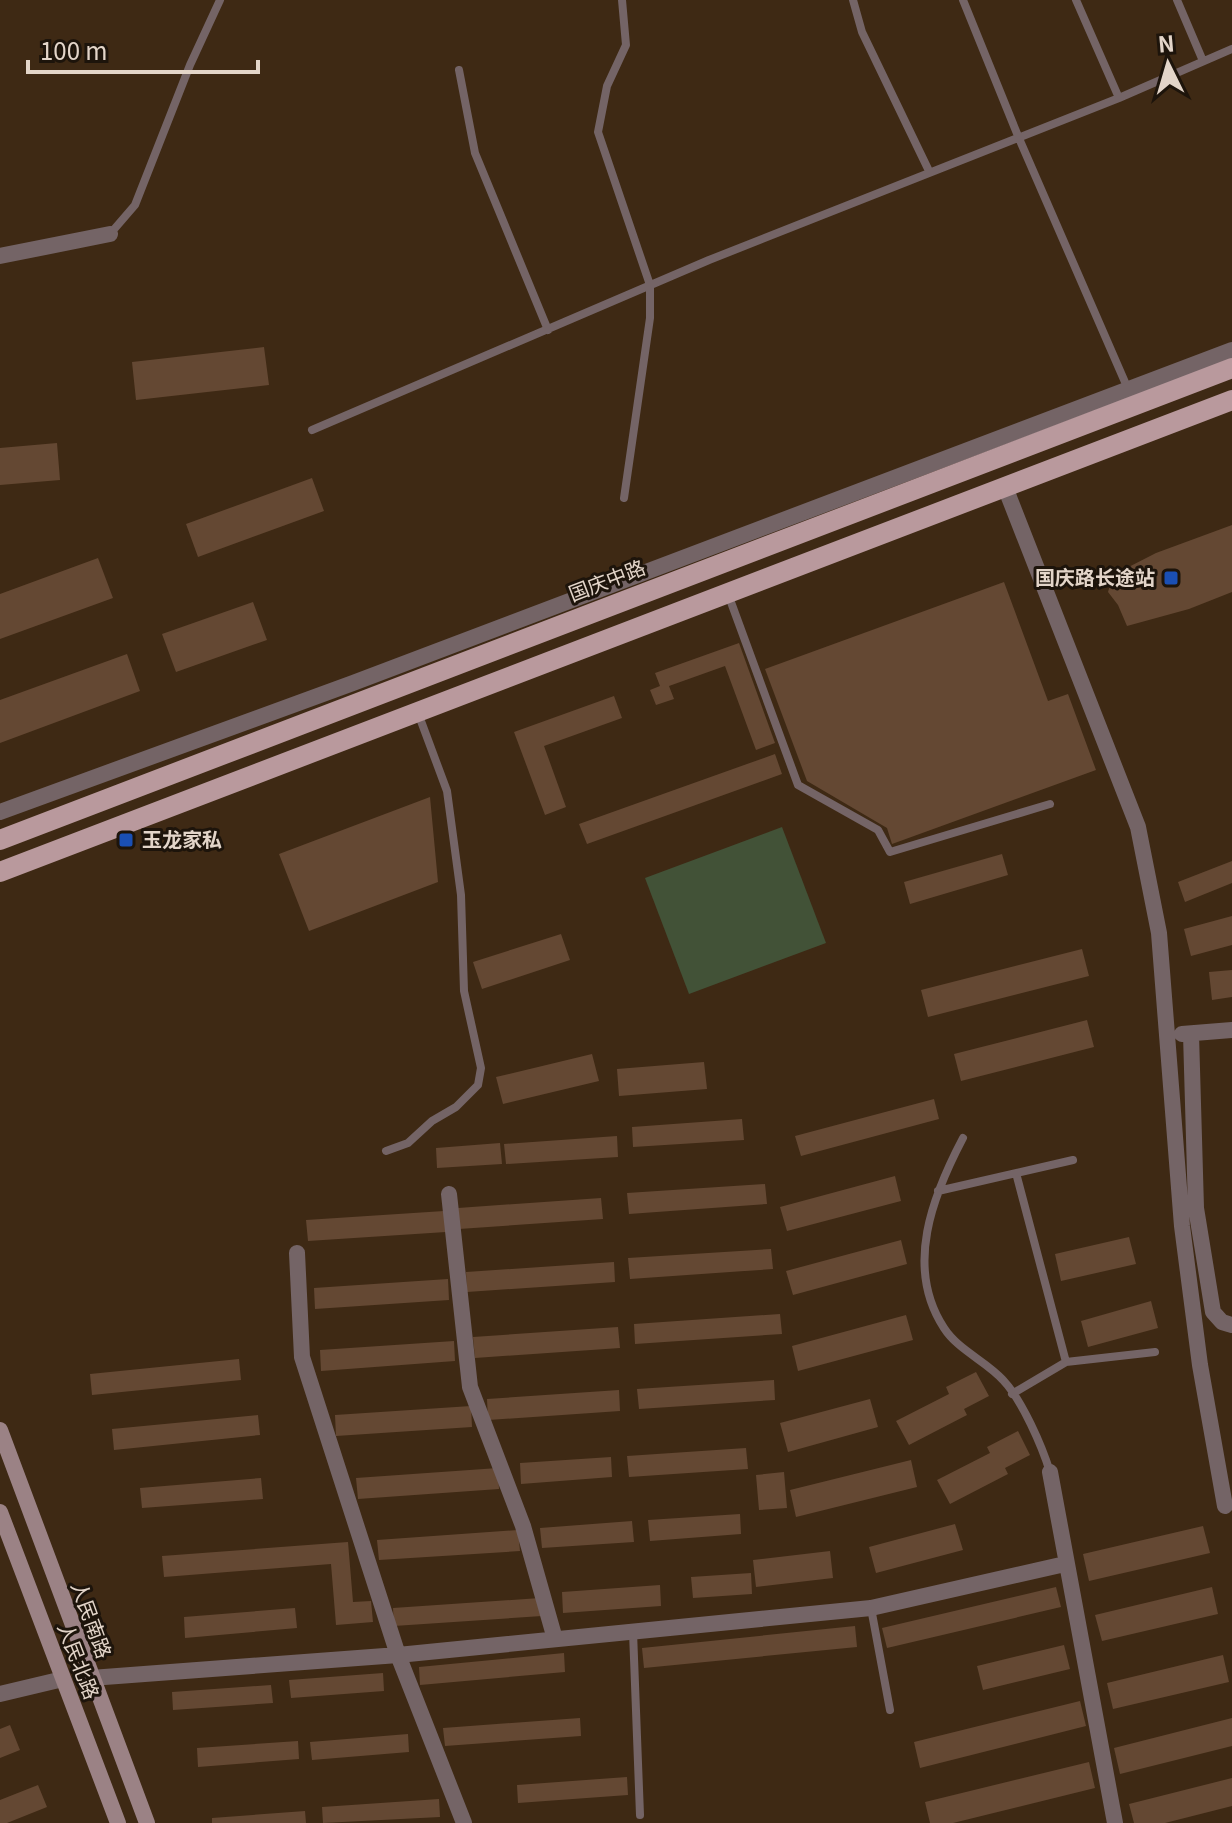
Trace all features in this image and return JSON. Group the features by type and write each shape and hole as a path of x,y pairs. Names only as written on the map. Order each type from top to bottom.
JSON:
{"main road":[{"name":"国庆中路","path":"0,840 1232,368"},
{"path":"0,872 1232,400"},
{"name":"人民南路","path":"0,1430 147,1823"},
{"name":"人民北路","path":"0,1512 118,1823"}],"street":[{"path":"0,256 110,234"},
{"path":"0,812 353,683 1232,350"},
{"path":"1005,487 1138,827 1159,933 1182,1226 1200,1365 1225,1506"},
{"path":"1169,1036 1232,1030"},
{"path":"1191,1034 1196,1208 1213,1312 1222,1322 1232,1325"},
{"path":"449,1194 470,1387 523,1526 555,1639"},
{"path":"297,1253 302,1357 398,1655 464,1823"},
{"path":"1050,1472 1115,1823"},
{"path":"91,1678 398,1655 871,1608 1065,1564"},
{"path":"0,1694 63,1679"}],"lane":[{"path":"110,234 135,205 190,65 220,0"},
{"path":"622,0 626,45 607,86 598,132 650,285 650,318 624,498"},
{"path":"853,0 862,32 929,171"},
{"path":"963,0 1018,136 1128,389"},
{"path":"1076,0 1119,98"},
{"path":"1177,0 1203,61"},
{"path":"312,430 650,285 929,171 1119,98 1232,49"},
{"path":"459,70 475,153 548,330"},
{"path":"728,593 798,785 878,830 890,852 1050,804"},
{"path":"386,1151 408,1143 432,1121 456,1107 478,1085 481,1068 464,991 461,895 447,791 418,712"},
{"path":"963,1138 930,1210 925,1273 931,1300 945,1329 1004,1381 1040,1442 1050,1472"},
{"path":"938,1191 1073,1160"},
{"path":"1016,1173 1066,1362"},
{"path":"1012,1394 1066,1362 1155,1352"},
{"path":"871,1608 890,1710"},
{"path":"633,1631 640,1815"}],"green space":[{"path":"782,827 826,943 689,994 645,878"}],"building":[{"path":"264,347 269,385 136,400 132,362"},
{"path":"57,443 60,480 0,485 0,448"},
{"path":"312,478 324,511 198,557 186,524"},
{"name":"国庆路长途站","path":"1232,525 1232,592 1189,609 1127,626 1108,592 1113,575 1156,553"},
{"path":"98,558 113,598 0,639 0,594"},
{"path":"1004,582 1048,701 1068,694 1096,770 892,844 887,828 807,781 765,669"},
{"path":"253,602 267,640 176,672 162,634"},
{"path":"739,643 775,743 756,750 725,666 669,686 674,699 656,705 650,690 660,686 655,673"},
{"path":"127,654 140,691 0,743 0,700"},
{"path":"614,696 622,718 544,746 566,807 545,815 514,732"},
{"path":"775,754 782,774 587,844 579,824"},
{"path":"430,797 438,882 309,931 279,854"},
{"path":"1002,854 1008,875 910,904 904,882"},
{"path":"1232,861 1232,883 1185,902 1178,882"},
{"path":"1232,916 1232,945 1191,956 1184,929"},
{"path":"561,934 570,960 482,989 473,962"},
{"path":"1082,949 1089,976 928,1017 921,990"},
{"path":"1232,970 1232,997 1212,1000 1209,972"},
{"path":"1087,1020 1094,1047 961,1081 954,1054"},
{"path":"592,1054 599,1081 503,1104 496,1077"},
{"path":"704,1062 707,1089 619,1096 617,1069"},
{"path":"934,1099 939,1119 801,1156 795,1136"},
{"path":"742,1119 744,1140 633,1147 632,1127"},
{"path":"617,1136 618,1157 506,1164 504,1144"},
{"path":"500,1143 502,1164 437,1168 436,1148"},
{"path":"895,1176 901,1201 787,1231 780,1207"},
{"path":"765,1184 767,1204 629,1214 627,1193"},
{"path":"601,1198 603,1219 459,1229 458,1208"},
{"path":"444,1211 446,1232 308,1241 306,1220"},
{"path":"1129,1237 1136,1264 1061,1281 1055,1254"},
{"path":"901,1240 907,1264 793,1295 786,1271"},
{"path":"771,1249 773,1269 630,1279 628,1258"},
{"path":"614,1262 615,1282 467,1292 466,1272"},
{"path":"448,1279 449,1300 315,1309 314,1288"},
{"path":"1151,1301 1158,1328 1088,1347 1081,1321"},
{"path":"780,1314 782,1334 635,1344 634,1324"},
{"path":"906,1315 913,1340 798,1371 792,1346"},
{"path":"618,1327 620,1348 475,1358 473,1337"},
{"path":"454,1341 455,1361 321,1371 320,1350"},
{"path":"239,1359 241,1380 92,1395 90,1374"},
{"path":"976,1372 989,1396 964,1409 967,1415 909,1445 896,1421 949,1394 946,1387"},
{"path":"774,1380 775,1400 639,1409 637,1389"},
{"path":"619,1390 620,1411 488,1420 487,1399"},
{"path":"870,1399 878,1427 788,1452 780,1423"},
{"path":"471,1406 472,1427 336,1436 335,1415"},
{"path":"258,1415 260,1435 114,1450 112,1429"},
{"path":"1018,1431 1030,1455 1005,1468 1008,1474 950,1504 937,1480 990,1453 987,1447"},
{"path":"746,1448 748,1469 629,1477 627,1456"},
{"path":"611,1457 612,1477 521,1484 520,1463"},
{"path":"911,1460 917,1487 796,1517 790,1490"},
{"path":"498,1468 499,1489 358,1499 356,1478"},
{"path":"784,1472 787,1508 759,1510 756,1475"},
{"path":"261,1478 263,1499 142,1508 140,1488"},
{"path":"740,1514 741,1534 650,1541 648,1520"},
{"path":"632,1521 634,1542 542,1548 540,1528"},
{"path":"955,1524 963,1550 876,1573 869,1547"},
{"path":"1203,1526 1210,1553 1089,1581 1083,1554"},
{"path":"518,1530 520,1551 379,1560 377,1540"},
{"path":"348,1542 353,1602 371,1601 373,1622 336,1625 331,1564 164,1577 162,1556"},
{"path":"830,1551 833,1578 756,1587 753,1560"},
{"path":"751,1573 752,1594 693,1598 691,1577"},
{"path":"660,1585 661,1606 563,1613 562,1592"},
{"path":"1056,1587 1061,1607 887,1648 882,1628"},
{"path":"1212,1587 1218,1614 1102,1641 1095,1615"},
{"path":"540,1598 542,1616 394,1626 393,1608"},
{"path":"295,1608 297,1628 185,1638 184,1617"},
{"path":"855,1626 857,1647 644,1668 642,1648"},
{"path":"1064,1645 1070,1669 983,1690 977,1666"},
{"path":"564,1653 565,1672 420,1685 419,1667"},
{"path":"1223,1655 1229,1682 1113,1709 1107,1683"},
{"path":"383,1673 384,1691 291,1698 289,1680"},
{"path":"271,1685 273,1703 173,1710 172,1692"},
{"path":"1080,1701 1086,1726 920,1768 914,1742"},
{"path":"580,1718 581,1736 445,1746 443,1728"},
{"path":"1232,1718 1232,1746 1120,1774 1114,1748"},
{"path":"10,1725 20,1750 0,1758 0,1729"},
{"path":"408,1734 409,1752 312,1760 310,1742"},
{"path":"298,1741 299,1759 198,1767 197,1748"},
{"path":"1089,1762 1095,1788 953,1823 930,1823 925,1802"},
{"path":"627,1777 628,1795 518,1803 517,1785"},
{"path":"1232,1778 1232,1806 1165,1823 1134,1823 1129,1804"},
{"path":"38,1785 47,1807 0,1823 0,1800"},
{"path":"439,1799 440,1817 323,1823 322,1807"},
{"path":"305,1811 306,1823 212,1823 212,1818"}],"place":[{"name":"国庆路长途站","path":"1171,578"},
{"name":"玉龙家私","path":"126,840"}]}
